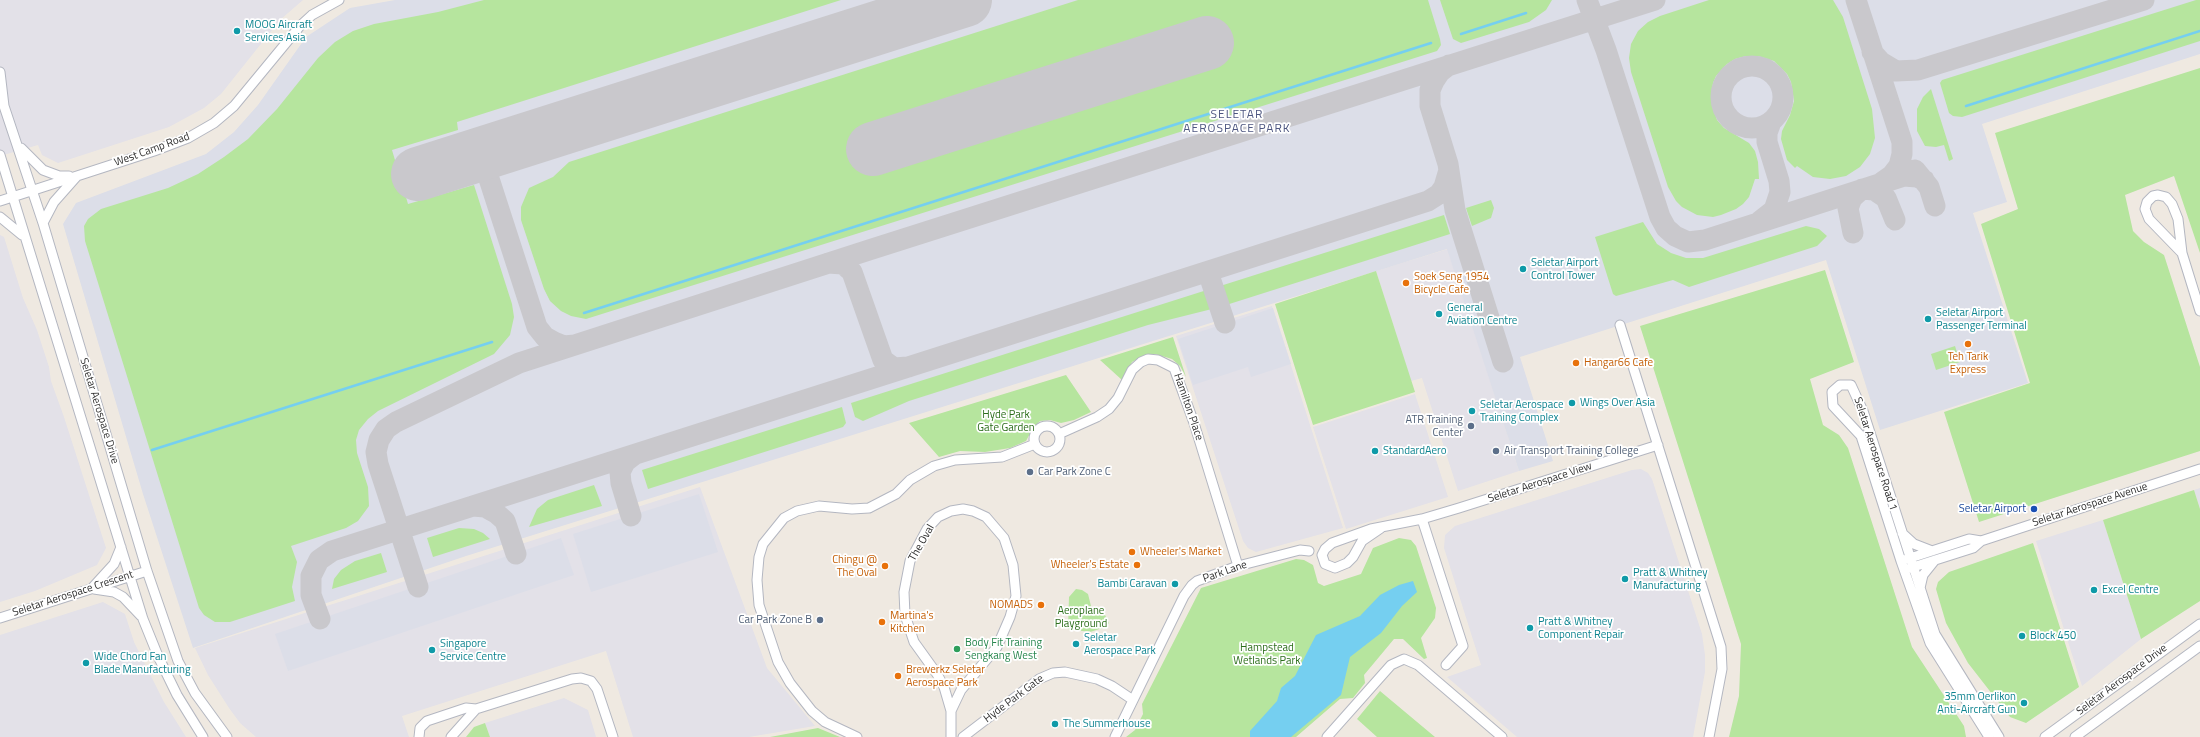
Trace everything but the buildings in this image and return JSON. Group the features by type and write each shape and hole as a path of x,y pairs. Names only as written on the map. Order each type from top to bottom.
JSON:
{"street":[{"name":"West Camp Road","path":"0,201 154,152 188,138 214,123 234,106 300,26 312,15 339,0"},
{"name":"Seletar Aerospace Drive","path":"0,72 4,106 18,144 43,223 147,571 178,661 195,692 227,737"},
{"path":"18,144 43,170 59,176 77,176"},
{"name":"Seletar Aerospace Drive","path":"1,162 131,576 143,619 158,656 177,695 203,737"},
{"path":"43,223 54,202 77,176"},
{"path":"2182,253 2149,220 2145,209 2147,202 2153,196 2158,195 2166,197 2172,204 2178,219 2182,253 2200,311"},
{"path":"0,217 17,228 25,237"},
{"path":"1620,325 1721,647 1722,669 1709,737"},
{"name":"Hamilton Place","path":"1059,434 1097,417 1109,409 1118,398 1128,375 1136,365 1148,359 1158,360 1170,366 1178,376 1226,523 1238,566"},
{"name":"Seletar Aerospace Road 1","path":"1987,732 1935,634 1920,590 1906,564 1900,531 1877,472 1861,436 1832,406 1832,392 1840,385 1851,385 1854,391 1877,472 1930,643 1987,732 1999,737"},
{"path":"1042,427 1054,428 1059,434 1059,443 1051,451 1042,451 1035,444 1034,436 1042,427"},
{"path":"857,737 825,722 812,711 790,684 778,662 758,605 757,580 759,557 763,544 784,518 797,511 819,506 852,510 869,508 896,494 910,480 934,466 963,459 1002,457 1035,444"},
{"name":"Seletar Aerospace View","path":"1381,528 1362,541 1353,558 1347,563 1335,568 1325,564 1322,555 1325,549 1332,543 1371,529 1422,519 1658,445"},
{"name":"Seletar Aerospace Avenue","path":"1906,564 1934,556 1969,539 1981,541 2200,469"},
{"name":"The Oval","path":"951,711 961,690 997,646 1010,617 1016,596 1013,565 1004,538 986,517 973,511 963,510 951,511 938,517 927,529 914,554 905,581 905,615 911,635 919,652 937,674 944,687 951,711 951,737"},
{"path":"1422,519 1463,646 1446,665"},
{"path":"1900,531 1914,544 1934,556 1923,575 1920,590"},
{"path":"90,589 114,564 121,547"},
{"name":"Park Lane","path":"1115,737 1184,596 1197,581 1238,566 1300,550 1309,551"},
{"name":"Seletar Aerospace Crescent","path":"0,618 147,571"},
{"path":"90,589 114,592 123,597 143,619"},
{"name":"Seletar Aerospace Drive","path":"2045,737 2200,624"},
{"name":"Seletar Aerospace Drive","path":"2074,737 2200,646"},
{"path":"1327,737 1395,661 1404,659 1418,665 1502,737"},
{"name":"Hyde Park Gate","path":"963,737 1039,679 1053,673 1065,672 1097,679 1133,700"},
{"path":"420,737 420,728 428,721 466,708 476,709 581,678 591,682 598,689 613,737"},
{"path":"944,687 953,693 961,690"},
{"path":"451,737 476,709"},
{"path":"1987,732 2007,737"}],"shaded area":[{"path":"0,0 303,0 280,20 221,94 204,108 169,127 58,163 42,155 38,145 0,156"},
{"path":"395,0 2200,0 2200,54 1982,124 2007,202 1973,213 2028,383 1880,430 1826,260 1520,357 1553,461 1519,471 1447,249 466,556 193,648 143,494 63,224 76,203 206,154 234,132 258,105 306,37 350,8"},
{"path":"0,235 4,237 23,298 37,330 49,367 51,381 106,548 97,565 35,591 0,602"},
{"path":"1448,249 1519,471 1458,491 1422,378 1411,381 1376,271"},
{"path":"1272,306 1343,528 1256,552 1248,548 1243,541 1176,336"},
{"path":"1273,308 1291,364 1251,377 1248,367 1193,385 1178,339"},
{"path":"1415,394 1448,497 1346,529 1313,427"},
{"path":"1641,469 1648,473 1652,479 1702,634 1705,655 1705,672 1693,737 1517,737 1447,677 1481,665 1444,548 1445,535 1455,526 1632,470"},
{"path":"700,487 767,668 815,726 749,737 633,737 606,651 402,716 409,737 256,737 240,723 229,708 208,675 195,648"},
{"path":"2200,488 2200,509 2194,490"},
{"path":"699,494 718,552 591,592 573,534"},
{"name":"Excel Centre","path":"2103,520 2141,639 2082,686 2036,541"},
{"path":"561,538 574,575 288,671 275,634"},
{"path":"103,602 125,614 134,642 164,702 186,737 0,737 0,635"},
{"path":"564,698 588,710 596,737 490,737 485,723"}],"green space":[{"path":"484,0 841,0 457,122 458,130 392,150 408,204 474,185 512,304 514,317 510,335 494,354 378,411 368,419 359,430 356,440 357,453 368,487 369,506 358,521 346,528 291,546 297,562 292,587 295,601 230,622 215,622 204,615 199,608 85,241 84,226 88,219 101,209 168,188 198,174 224,157 248,139 277,109 318,58 335,42 353,31 374,24 438,12"},
{"path":"1078,0 1428,0 1441,45 1437,51 586,319 571,316 561,311 550,301 544,289 521,220 521,207 529,188 553,177 569,162"},
{"path":"1440,0 1552,0 1546,10 1529,22 1461,43 1453,39"},
{"path":"1709,0 1833,0 1843,17 1872,109 1875,138 1870,154 1860,167 1846,176 1830,179 1813,177 1797,166 1795,168 1787,160 1781,139 1782,131 1790,115 1794,101 1791,82 1787,74 1774,61 1758,56 1746,56 1735,59 1727,64 1716,76 1713,83 1711,100 1717,120 1724,128 1749,143 1755,151 1758,162 1759,179 1755,179 1749,197 1743,204 1736,209 1721,215 1713,217 1697,215 1682,207 1676,201 1668,187 1631,72 1629,58 1631,44 1638,31 1648,22 1660,16"},
{"path":"2200,0 2200,41 1962,117 1953,116 1949,113 1940,83 1942,80"},
{"path":"2200,68 2200,253 2174,176 2125,195 2133,231 2144,242 2164,255 2200,367 2200,451 1979,522 1944,412 2030,383 1981,224 2018,209 1995,133"},
{"path":"1931,89 1953,159 1949,161 1944,145 1936,147 1925,146 1917,131 1917,109 1923,97"},
{"path":"1491,200 1494,208 1491,218 1472,226 1466,208"},
{"path":"1444,215 1450,234 1223,306 1217,287"},
{"path":"1643,222 1657,244 1671,253 1686,258 1703,258 1806,226 1819,229 1827,236 1817,246 1689,287 1673,280 1616,296 1613,294 1595,237"},
{"path":"1825,270 1854,362 1810,379 1823,425 1839,435 1848,448 1912,647 1964,726 1966,737 1729,737 1739,696 1741,644 1640,326"},
{"path":"1376,271 1415,392 1313,425 1275,304"},
{"path":"1210,289 1216,308 1148,325 909,401 863,421 855,417 851,403"},
{"path":"1173,337 1186,377 1180,366 1172,359 1155,354 1147,354 1132,362 1122,380 1100,360"},
{"path":"1955,346 1960,362 1936,370 1931,354"},
{"name":"Hyde Park Gate Garden","path":"1066,375 1091,412 1074,420 1061,423 1050,420 1040,421 1033,428 1026,441 1010,448 985,452 960,451 939,457 909,423"},
{"path":"842,407 846,423 843,427 648,489 642,470"},
{"path":"594,485 602,506 529,527 537,509 548,500"},
{"path":"2194,490 2200,509 2200,601 2141,639 2103,520"},
{"path":"459,528 474,529 483,533 490,539 433,557 427,538"},
{"name":"Hampstead Wetlands Park","path":"1399,538 1411,540 1416,546 1436,608 1435,618 1421,638 1427,658 1424,659 1403,639 1394,639 1364,675 1365,683 1353,698 1340,699 1296,737 1126,737 1135,730 1143,714 1142,704 1201,588 1296,559 1304,560 1313,565 1318,583 1324,586 1361,574 1373,548"},
{"path":"2033,543 2079,687 2026,723 2010,717 1968,663 1946,623 1936,589 1938,582 1949,572"},
{"path":"381,553 387,572 332,589 334,579 341,570 355,561"},
{"name":"Aeroplane Playground","path":"1076,589 1082,590 1088,594 1092,610 1100,611 1105,615 1109,623 1106,627 1090,632 1068,629 1069,597"},
{"path":"1380,691 1435,737 1377,737 1357,719"},
{"path":"485,723 490,737 466,737 474,727"},
{"path":"818,728 840,737 770,737"}],"water":[{"path":"1413,581 1417,592 1402,606 1381,633 1350,657 1341,695 1291,737 1250,737 1250,731 1277,701 1281,688 1295,676 1316,635 1360,616 1380,595 1399,585"}],"waterway":[{"path":"1461,34 1526,13"},
{"path":"1966,106 2200,31"},
{"path":"584,313 1431,43"},
{"path":"152,450 492,342"}],"taxiway":[{"path":"1587,0 1606,50 1660,217 1666,228 1675,236 1688,242 1705,240 1904,176 1917,177 1924,180"},
{"path":"418,587 378,464 376,452 379,440 386,429 396,422 519,363 1655,0"},
{"path":"1856,0 1902,142 1902,154 1899,166 1892,175 1882,182"},
{"path":"1872,52 1881,62 1896,71 1918,70 2144,0"},
{"path":"1449,65 1440,72 1434,81 1430,90 1430,106 1448,164 1455,210 1503,362"},
{"path":"1752,66 1764,69 1774,75 1780,85 1783,97 1780,109 1774,119 1764,125 1752,128 1740,125 1730,119 1724,109 1721,97 1724,85 1730,75 1740,69 1752,66"},
{"path":"1760,221 1774,210 1780,192 1779,181 1767,142 1767,133 1771,122"},
{"path":"481,154 537,327 545,337 554,342 564,346 575,345"},
{"path":"320,619 311,595 311,576 319,560 332,551 1428,201 1439,194 1444,187 1449,170"},
{"path":"1915,170 1929,187 1935,206"},
{"path":"1853,233 1848,208 1852,198 1862,189 1874,190 1886,198 1895,220"},
{"path":"828,263 843,264 852,272 883,360 894,368 908,367"},
{"path":"1208,272 1225,323"},
{"path":"631,516 621,483 620,472 625,462 634,455"},
{"path":"473,506 485,507 496,513 505,521 516,554"}],"runway":[{"path":"418,174 965,0"},
{"path":"873,149 1207,43"}],"place":[{"name":"MOOG Aircraft Services Asia","path":"237,31"},
{"name":"Seletar Airport Control Tower","path":"1523,269"},
{"name":"Soek Seng 1954 Bicycle Cafe","path":"1406,283"},
{"name":"General Aviation Centre","path":"1439,314"},
{"name":"Seletar Airport Passenger Terminal","path":"1928,319"},
{"name":"Teh Tarik Express","path":"1968,344"},
{"name":"Hangar66 Cafe","path":"1576,363"},
{"name":"Wings Over Asia","path":"1572,403"},
{"name":"Seletar Aerospace Training Complex","path":"1472,411"},
{"name":"ATR Training Center","path":"1471,426"},
{"name":"StandardAero","path":"1375,451"},
{"name":"Air Transport Training College","path":"1496,451"},
{"name":"Car Park Zone C","path":"1030,472"},
{"name":"Seletar Airport","path":"2034,509"},
{"name":"Wheeler's Market","path":"1132,552"},
{"name":"Wheeler’s Estate","path":"1137,565"},
{"name":"Chingu @ The Oval","path":"885,566"},
{"name":"Pratt & Whitney Manufacturing","path":"1625,579"},
{"name":"Bambi Caravan","path":"1175,584"},
{"name":"Excel Centre","path":"2094,590"},
{"name":"NOMADS","path":"1041,605"},
{"name":"Car Park Zone B","path":"820,620"},
{"name":"Martina's Kitchen","path":"882,622"},
{"name":"Pratt & Whitney Component Repair","path":"1530,628"},
{"name":"Block 450","path":"2022,636"},
{"name":"Seletar Aerospace Park","path":"1076,644"},
{"name":"Body Fit Training Sengkang West","path":"957,649"},
{"name":"Singapore Service Centre","path":"432,650"},
{"name":"Wide Chord Fan Blade Manufacturing","path":"86,663"},
{"name":"Brewerkz Seletar Aerospace Park","path":"898,676"},
{"name":"35mm Oerlikon Anti-Aircraft Gun","path":"2024,703"},
{"name":"The Summerhouse","path":"1055,724"}],"district":[{"name":"SELETAR AEROSPACE PARK","path":"1237,122"}]}
